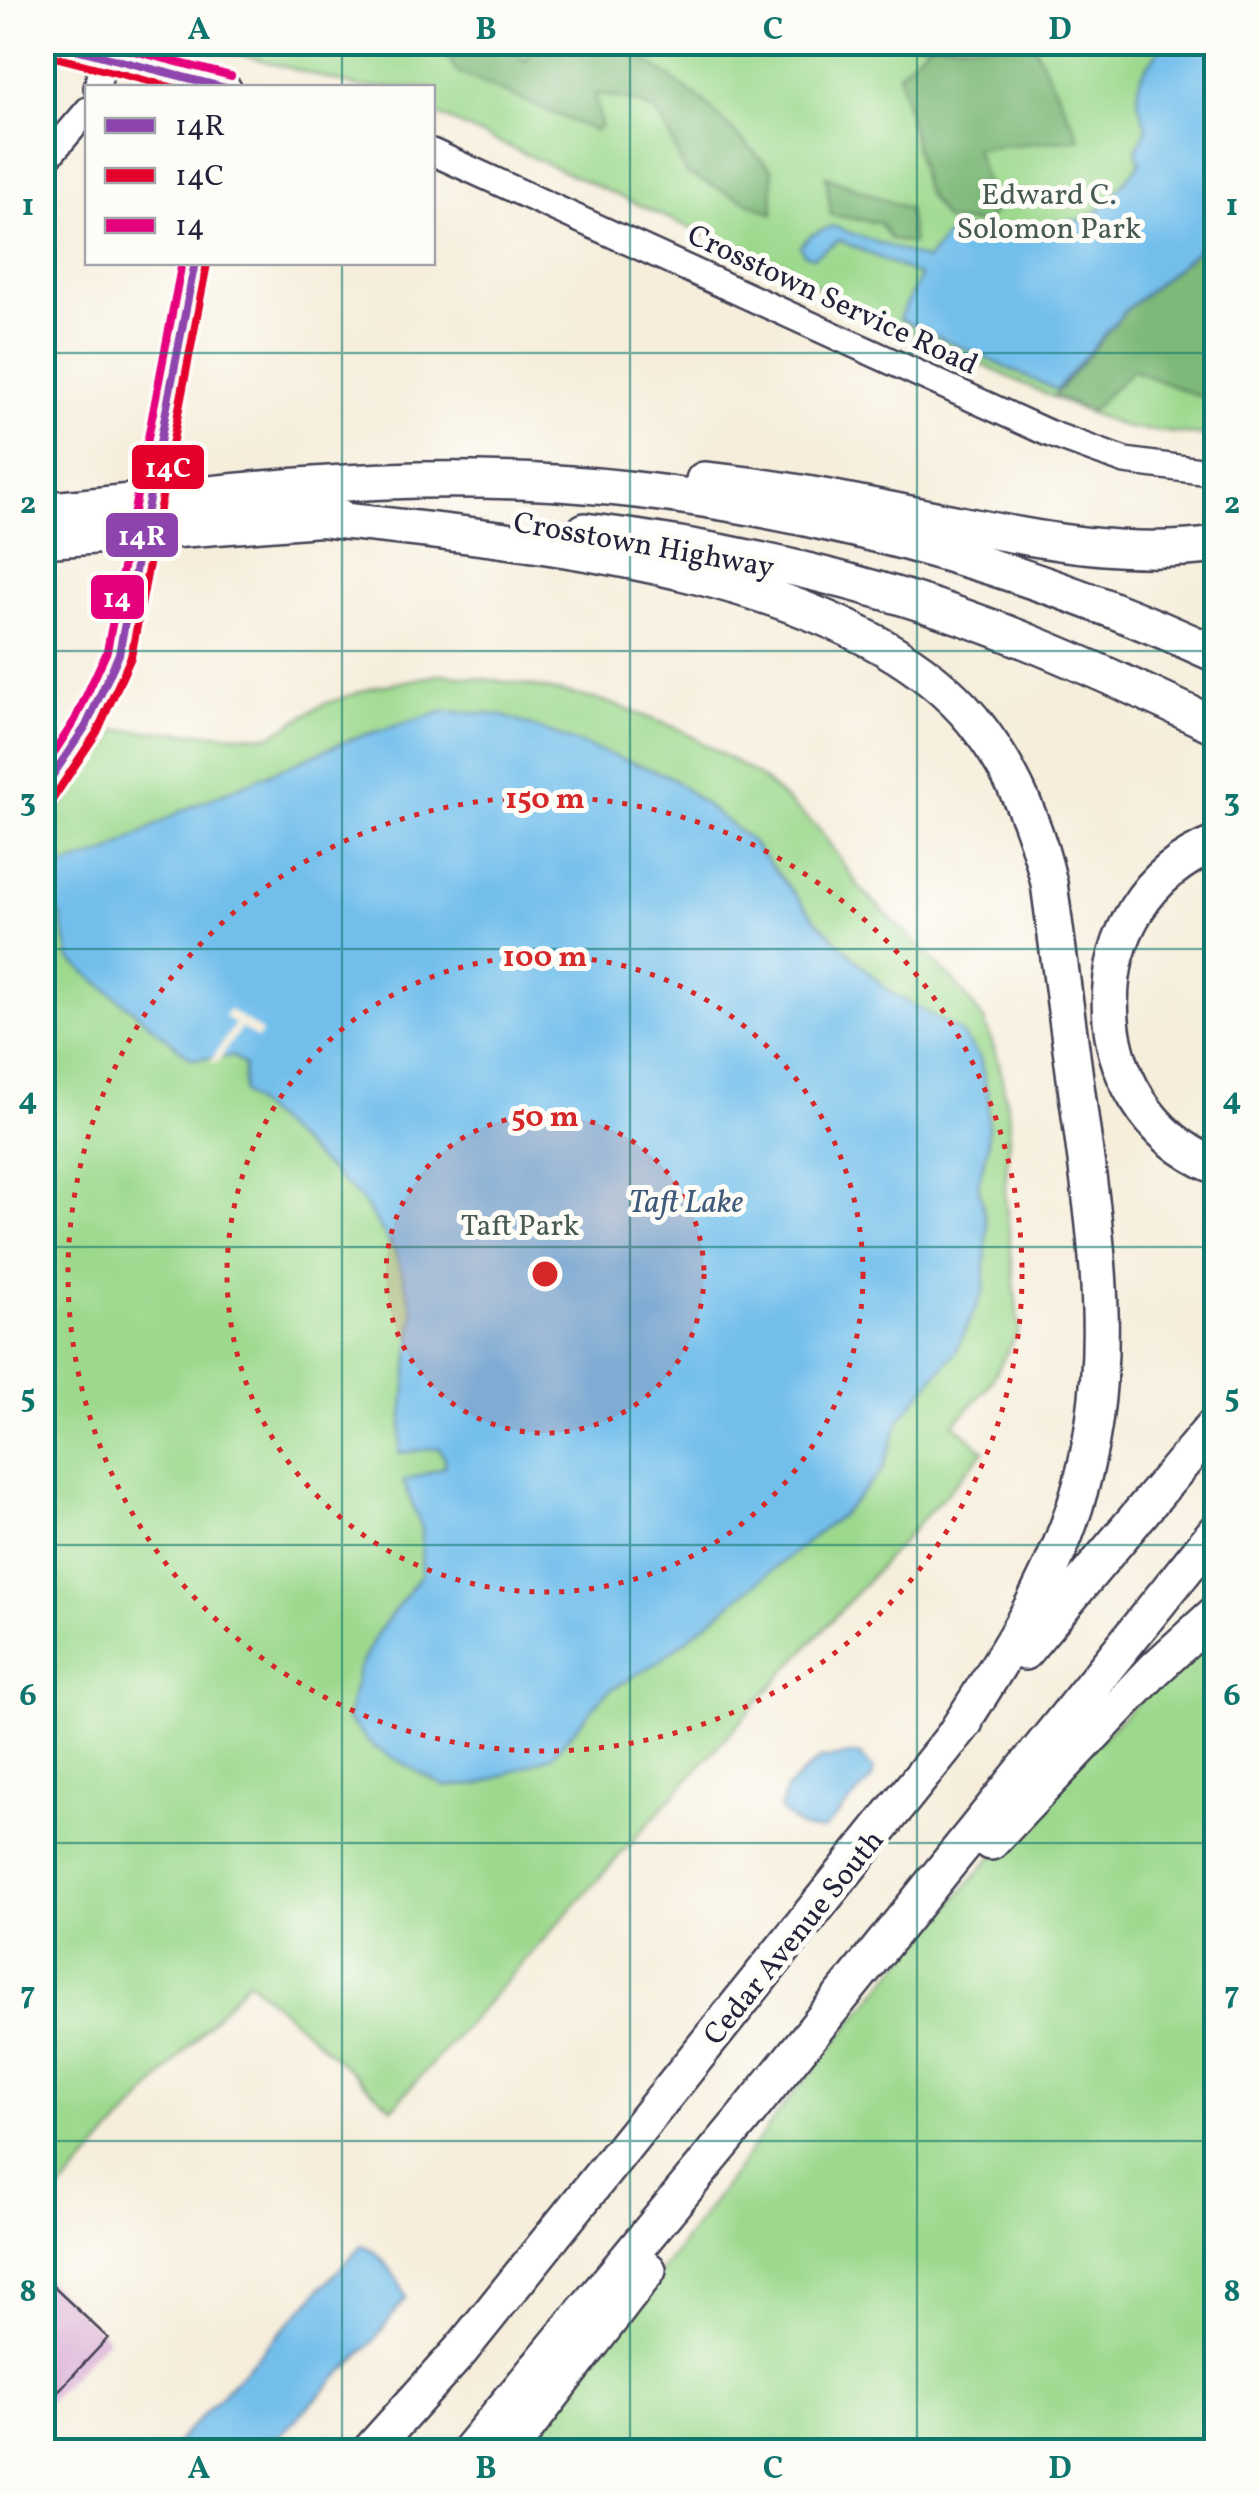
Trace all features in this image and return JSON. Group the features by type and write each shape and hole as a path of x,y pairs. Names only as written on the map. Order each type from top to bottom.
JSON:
{"highway":[{"name":"Crosstown Highway","path":"42,510 400,480 559,482 732,506 940,552 1051,588 1216,654"},
{"path":"559,482 695,480 744,484 1086,546 1149,549 1216,545"},
{"name":"Crosstown Highway","path":"43,540 316,518 420,516 500,520 719,551 875,590 990,627 1216,726"},
{"path":"316,518 472,535 618,560 718,583 833,620 902,656 936,684 970,717 1000,757 1022,798 1050,883 1102,1294 1102,1352 1090,1450 1054,1564 998,1666 951,1740"},
{"path":"1216,844 1179,865 1139,907 1113,966 1108,993 1109,1023 1117,1058 1132,1092 1151,1119 1175,1141 1216,1166"},
{"name":"Cedar Avenue South","path":"369,2452 461,2350 951,1740 1216,1422"},
{"path":"468,2452 741,2121 1216,1531"},
{"path":"838,2001 1156,1669 1216,1613"},
{"path":"508,2452 662,2251 741,2121"}],"street":[{"path":"46,42 215,85"},
{"path":"98,85 102,59"},
{"path":"42,164 85,114"},
{"name":"Crosstown Service Road","path":"435,153 1048,433 1126,461 1216,473"},
{"path":"42,792 86,731 119,654 194,265"}],"green space":[{"name":"Edward C. Solomon Park","path":"171,43 1216,43 1216,437 1127,428 1072,406 872,315 802,278 435,114 435,85 351,85 246,56"},
{"path":"171,43 249,43 246,56"},
{"path":"435,43 506,43 525,61 536,43 622,43 704,102 772,170 773,214 685,173 663,124 647,107 595,94 601,126 595,131 457,72 440,44"},
{"path":"927,43 1033,43 1080,139 975,148 994,210 986,224 945,220 925,191 899,73"},
{"path":"826,176 908,209 913,244 890,239 880,223 831,215"},
{"path":"1216,235 1216,403 1132,370 1090,412 1054,396 1127,309"},
{"name":"Taft Park","path":"443,674 523,684 604,701 679,729 759,776 820,830 859,887 954,981 984,1020 999,1063 1010,1121 1005,1193 1019,1330 988,1387 954,1424 984,1451 392,2108 248,1980 43,2211 43,825 68,798 117,730 270,736 324,704 375,687"},
{"path":"1216,1624 1216,2451 519,2452 663,2269 786,2103 914,1947 1052,1787"}],"water":[{"path":"1165,43 1216,43 1216,235 1127,309 1056,390 899,319 920,276 839,240 813,257 804,254 800,246 811,235 832,226 927,260 948,233 1089,219 1140,163 1136,150 1147,128 1138,101 1139,82"},
{"name":"Taft Lake","path":"446,711 501,715 669,776 750,840 816,920 887,990 960,1032 980,1058 988,1096 988,1146 978,1184 987,1226 984,1291 955,1352 900,1419 882,1471 843,1513 661,1660 607,1692 552,1756 479,1785 444,1786 374,1747 347,1719 358,1671 376,1635 421,1575 422,1529 403,1481 444,1467 439,1448 399,1453 414,1312 395,1251 361,1199 243,1093 244,1065 233,1056 192,1059 70,959 61,916 49,899 43,902 43,878 53,869 108,852 181,811 351,739"},
{"path":"859,1754 874,1770 871,1780 823,1830 799,1826 780,1810 786,1789 820,1759"},
{"path":"362,2245 388,2266 406,2297 371,2344 264,2451 169,2451"}],"pier":[{"path":"229,1009 262,1032 258,1039 241,1028 218,1062 210,1062 235,1024 224,1016"}],"building":[{"path":"42,2276 108,2338 42,2408"}],"transit line":[{"name":"14R","path":"48,42 214,85"},
{"name":"14","path":"99,42 231,76"},
{"name":"14C","path":"43,54 163,85"},
{"name":"14","path":"42,771 75,720 107,651 181,265"},
{"name":"14R","path":"42,791 86,726 119,654 194,265"},
{"name":"14C","path":"52,800 97,732 131,657 207,265"}]}
